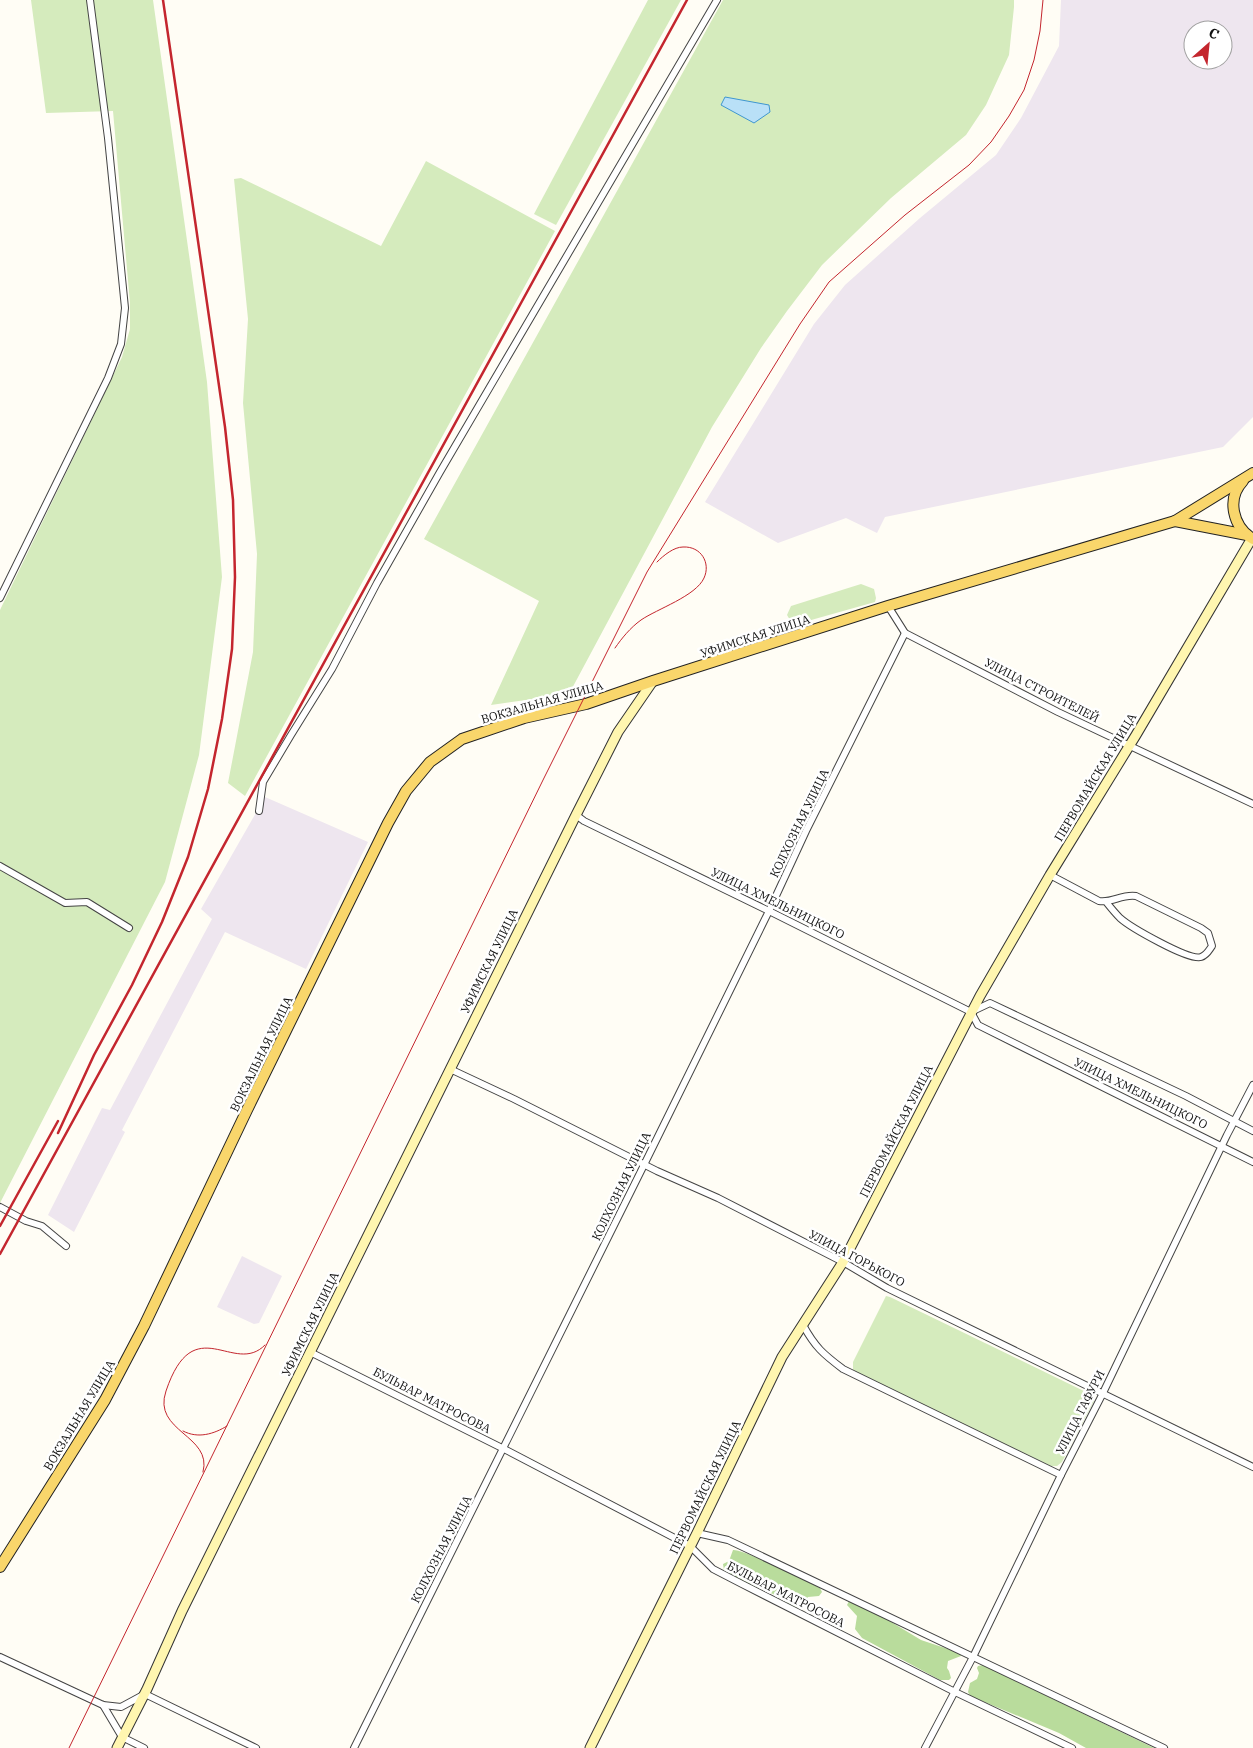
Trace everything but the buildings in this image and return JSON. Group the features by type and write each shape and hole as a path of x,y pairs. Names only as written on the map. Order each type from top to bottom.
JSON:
{"main road":[{"path":"1175,521 1250,475"},
{"path":"1250,475 1237,489 1233,506 1235,517 1240,527 1251,537"},
{"path":"1175,521 1251,537"},
{"name":"УФИМСКАЯ УЛИЦА","path":"652,681 888,606 1175,521"},
{"name":"ВОКЗАЛЬНАЯ УЛИЦА","path":"0,1567 105,1400 144,1326 251,1102 388,823 406,791 430,762 462,739 524,718 586,704 652,681"}],"street":[{"path":"0,598 108,378 121,344 125,308 108,138 90,0"},
{"path":"259,812 263,782 332,669 377,583 444,464 717,0"},
{"name":"ПЕРВОМАЙСКАЯ УЛИЦА","path":"590,1748 697,1534 782,1357 843,1262 971,1012 1050,875 1129,746 1251,537"},
{"path":"888,606 905,633"},
{"name":"УЛИЦА СТРОИТЕЛЕЙ","path":"905,633 1058,712 1253,804"},
{"name":"КОЛХОЗНАЯ УЛИЦА","path":"354,1748 644,1165 806,831 905,633"},
{"name":"УФИМСКАЯ УЛИЦА","path":"117,1748 145,1694 182,1611 576,815 618,732 652,681"},
{"name":"УЛИЦА ХМЕЛЬНИЦКОГО","path":"576,815 602,830 769,910 971,1012 978,1025 1253,1162"},
{"path":"0,866 64,903 87,902 129,928"},
{"path":"1050,875 1099,902 1107,903 1125,895 1136,896 1201,928 1208,933 1212,946 1202,957 1183,953 1131,927 1107,903"},
{"name":"УЛИЦА ХМЕЛЬНИЦКОГО","path":"971,1012 990,1003 1186,1096 1253,1131"},
{"name":"УЛИЦА ГОРЬКОГО","path":"450,1069 644,1165 718,1198 843,1262 887,1288 1102,1395 1253,1467"},
{"name":"УЛИЦА ГАФУРИ","path":"925,1748 953,1691 973,1657 1253,1085"},
{"path":"0,1207 42,1226 66,1246"},
{"path":"803,1325 821,1352 843,1369 1061,1475"},
{"name":"БУЛЬВАР МАТРОСОВА","path":"310,1352 503,1448 690,1546 713,1569 953,1691 1072,1748"},
{"name":"БУЛЬВАР МАТРОСОВА","path":"697,1534 728,1540 1164,1748"},
{"path":"0,1657 103,1705 120,1707 145,1694 256,1748"},
{"path":"103,1705 122,1737 144,1748"}],"shaded area":[{"path":"1061,0 1253,0 1253,417 1223,447 885,517 877,533 846,518 778,543 705,502 814,324 845,285 920,218 996,155 1021,118 1059,46"},
{"path":"265,797 368,842 306,969 225,932 122,1130 125,1132 74,1232 48,1215 102,1108 110,1110 212,919 201,909"},
{"path":"242,1256 282,1276 259,1323 254,1324 217,1307"}],"green space":[{"path":"31,0 153,0 207,382 222,577 199,755 165,882 0,1203 0,610 122,357 130,329 130,303 113,111 46,113"},
{"path":"648,0 681,0 556,225 534,214"},
{"path":"723,0 1014,0 1009,55 986,105 966,135 891,198 822,265 761,348 712,427 569,694 491,705 539,601 424,539"},
{"path":"426,161 555,231 245,796 228,783 253,652 257,554 243,403 248,319 234,179 241,178 381,246"},
{"path":"861,584 874,589 875,602 797,624 790,620 787,615 791,606"},
{"path":"886,1296 1090,1394 1094,1401 1062,1462 1057,1466 1051,1466 853,1371 853,1362"},
{"path":"733,1550 749,1554 789,1572 820,1588 822,1592 819,1596 808,1597 802,1607 796,1608 773,1594 746,1583 724,1570 723,1564 729,1561"},
{"path":"849,1601 873,1611 921,1640 960,1653 961,1656 948,1661 947,1668 951,1678 949,1680 940,1680 862,1638 855,1629 857,1616 847,1605"},
{"path":"983,1665 1154,1748 1086,1748 1059,1733 970,1696 968,1692 970,1683 977,1679 979,1673 978,1666"}],"water":[{"path":"725,97 769,105 770,112 754,123 721,105"}],"tram line":[{"path":"69,1748 544,778 647,572 800,324 829,282 905,215 969,165 991,142 1024,90 1034,60 1040,31 1043,0"},
{"path":"615,648 626,633 641,620 693,591 700,585 706,572 703,556 695,549 689,547 680,547 673,550 657,562"},
{"path":"203,1472 204,1460 199,1450 174,1425 167,1416 164,1405 166,1391 177,1367 189,1353 201,1348 240,1354 253,1353 265,1345"},
{"path":"183,1431 194,1435 206,1435 227,1426"}],"railway":[{"path":"58,1133 94,1055 132,985 162,922 188,857 208,789 222,719 232,649 235,577 233,500 225,427 163,0"},
{"path":"0,1254 687,0"},
{"path":"0,1226 58,1121"}]}
